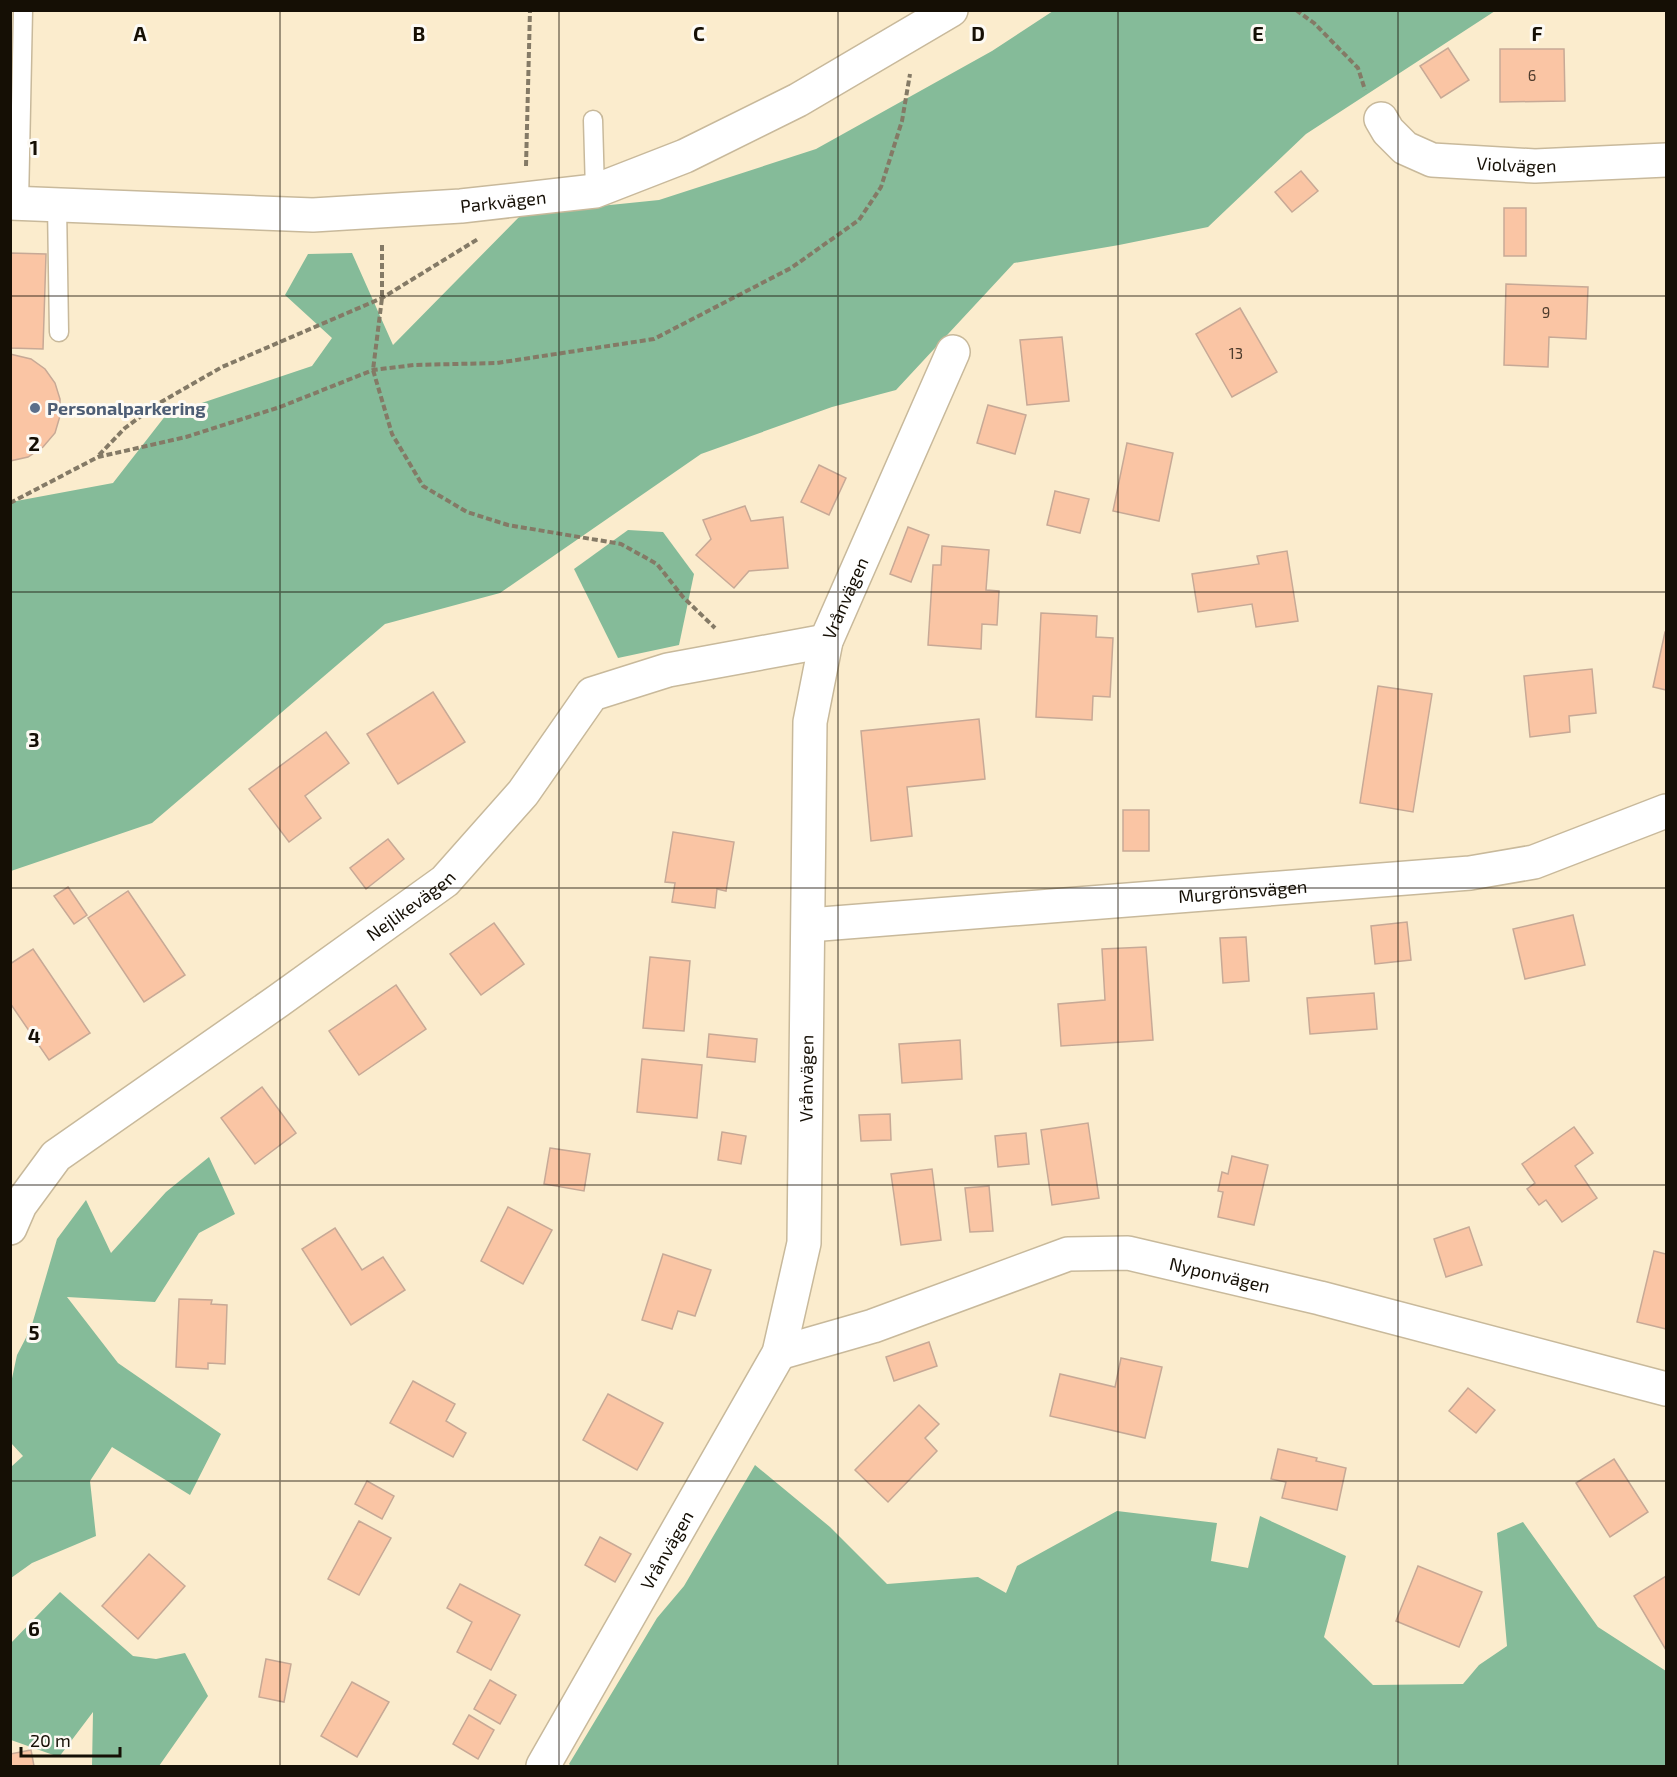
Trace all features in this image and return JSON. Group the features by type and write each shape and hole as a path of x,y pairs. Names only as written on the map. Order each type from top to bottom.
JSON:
{"street":[{"name":"Parkvägen","path":"15,203 313,215 525,199 595,190 685,156 798,100 914,34 951,10"},
{"name":"Violvägen","path":"1381,119 1388,131 1405,148 1432,160 1535,166 1666,160"},
{"name":"Vrånvägen","path":"543,1767 779,1353 804,1243 810,722 826,641 953,352"},
{"name":"Nejlikevägen","path":"10,1228 20,1205 56,1156 445,881 523,793 592,694 668,670 826,641"},
{"name":"Murgrönsvägen","path":"809,925 1470,873 1534,862 1666,811"},
{"name":"Nyponvägen","path":"779,1353 873,1326 1068,1254 1128,1253 1320,1298 1666,1389"}],"lane":[{"path":"15,203 23,10"},
{"path":"593,120 595,190"},
{"path":"57,204 59,332"}],"path":[{"path":"525,199 530,10"},
{"path":"1296,10 1314,23 1358,68 1365,90 1381,119"},
{"path":"10,503 98,457 186,437 280,407 373,370 414,365 496,363 654,339 791,268 859,220 881,187 902,121 914,34"},
{"path":"382,211 382,298 373,370 392,434 423,486 467,512 508,525 621,544 657,564 683,597 743,656"},
{"path":"98,457 125,428 156,405 222,367 382,298 482,235"}],"green space":[{"path":"1053,11 1495,11 1306,134 1208,227 1014,263 896,390 832,407 701,454 500,593 385,624 152,823 11,871 11,502 113,483 166,415 312,366 332,338 285,295 308,254 352,253 393,345 522,214 659,200 816,149 992,51"},
{"path":"628,530 663,532 694,574 679,645 618,658 574,569"},
{"path":"209,1157 235,1214 199,1233 155,1302 67,1297 118,1363 221,1434 190,1495 112,1447 90,1481 96,1536 32,1563 11,1578 11,1467 23,1456 11,1443 11,1383 17,1355 31,1328 57,1239 86,1200 111,1253 166,1192"},
{"path":"755,1465 830,1527 887,1584 978,1577 1006,1593 1017,1566 1117,1511 1217,1523 1211,1561 1248,1568 1260,1516 1346,1556 1324,1637 1373,1685 1463,1684 1479,1665 1507,1646 1497,1533 1523,1522 1598,1627 1666,1671 1666,1766 571,1766 569,1764 657,1618 684,1586"},
{"path":"60,1592 133,1656 156,1659 185,1653 208,1696 159,1766 92,1766 93,1712 59,1757 11,1740 11,1643"}],"building":[{"path":"1448,48 1469,80 1441,98 1420,66"},
{"path":"1500,49 1564,49 1565,101 1500,102"},
{"path":"1301,171 1318,191 1292,212 1275,192"},
{"path":"1504,208 1526,208 1526,256 1504,256"},
{"name":"Personalparkering","path":"10,253 46,254 43,349 10,348"},
{"path":"1506,284 1588,287 1586,339 1549,337 1548,367 1504,365"},
{"path":"1240,308 1277,372 1232,397 1196,334"},
{"path":"1062,337 1069,401 1027,405 1020,340"},
{"name":"Personalparkering","path":"10,354 31,359 45,369 55,383 60,399 60,416 55,433 43,447 28,457 10,461"},
{"path":"988,405 1026,415 1015,454 977,443"},
{"path":"1127,443 1173,453 1159,521 1113,511"},
{"path":"819,465 846,478 829,515 801,502"},
{"path":"1055,491 1089,499 1080,533 1047,525"},
{"path":"745,506 751,521 783,517 788,568 749,571 734,588 696,555 711,539 703,520"},
{"path":"908,527 929,535 911,582 890,574"},
{"path":"942,546 989,550 986,590 999,591 997,625 982,624 981,649 928,645 933,565 941,565"},
{"path":"1287,551 1298,621 1256,627 1252,604 1198,612 1192,574 1259,564 1257,556"},
{"path":"1041,613 1097,616 1096,637 1113,638 1110,697 1093,696 1092,720 1036,717"},
{"path":"1666,632 1666,690 1653,687"},
{"path":"1592,669 1596,713 1569,716 1570,732 1530,737 1524,676"},
{"path":"1378,686 1432,694 1413,812 1360,803"},
{"path":"433,692 465,742 398,784 367,734"},
{"path":"979,719 985,779 907,787 912,836 871,841 861,731"},
{"path":"326,732 349,763 305,796 321,818 289,842 249,789"},
{"path":"1123,810 1149,810 1149,851 1123,851"},
{"path":"673,832 734,842 726,891 717,889 715,908 672,902 675,883 665,882"},
{"path":"388,839 404,859 366,889 350,868"},
{"path":"68,887 87,915 74,924 54,896"},
{"path":"128,891 185,975 144,1002 88,918"},
{"path":"1573,915 1585,965 1525,979 1513,929"},
{"path":"1407,922 1411,960 1375,964 1371,926"},
{"path":"494,923 524,964 481,995 450,954"},
{"path":"1246,937 1249,981 1223,983 1220,938"},
{"path":"1146,947 1153,1040 1061,1046 1058,1004 1105,1000 1102,949"},
{"path":"33,949 90,1033 49,1060 10,1003 10,964"},
{"path":"650,957 690,961 684,1031 643,1028"},
{"path":"396,985 426,1029 359,1075 329,1031"},
{"path":"1374,993 1377,1029 1310,1034 1307,998"},
{"path":"709,1034 757,1039 755,1062 707,1057"},
{"path":"960,1040 962,1079 902,1083 899,1044"},
{"path":"642,1059 702,1065 697,1118 637,1112"},
{"path":"262,1087 296,1133 255,1164 221,1118"},
{"path":"890,1114 891,1140 861,1141 859,1115"},
{"path":"1088,1123 1099,1198 1052,1205 1041,1130"},
{"path":"1574,1127 1593,1153 1575,1166 1597,1198 1562,1222 1546,1200 1539,1205 1527,1189 1535,1183 1522,1164"},
{"path":"722,1132 746,1136 741,1164 718,1160"},
{"path":"1026,1133 1029,1164 998,1167 995,1136"},
{"path":"550,1148 590,1154 584,1191 544,1184"},
{"path":"1232,1156 1268,1165 1254,1225 1218,1217 1223,1192 1218,1191 1222,1172 1228,1174"},
{"path":"932,1169 941,1240 901,1245 891,1174"},
{"path":"989,1186 993,1231 970,1232 965,1188"},
{"path":"508,1207 552,1230 523,1284 481,1261"},
{"path":"1469,1227 1482,1265 1446,1277 1434,1239"},
{"path":"335,1228 362,1270 383,1257 405,1290 351,1325 302,1249"},
{"path":"1654,1251 1666,1254 1666,1329 1637,1322"},
{"path":"663,1254 711,1270 695,1316 678,1311 672,1329 642,1320"},
{"path":"179,1299 212,1300 211,1304 227,1305 225,1364 208,1363 208,1369 176,1367"},
{"path":"929,1342 937,1366 894,1381 886,1357"},
{"path":"1121,1358 1162,1367 1145,1438 1050,1416 1060,1374 1115,1387"},
{"path":"413,1381 455,1404 446,1421 466,1433 453,1457 390,1423"},
{"path":"1468,1388 1495,1410 1476,1433 1449,1411"},
{"path":"608,1394 663,1423 637,1470 583,1440"},
{"path":"919,1405 939,1424 925,1438 937,1451 888,1502 855,1470"},
{"path":"1278,1449 1317,1458 1316,1461 1346,1468 1337,1510 1282,1498 1286,1482 1271,1479"},
{"path":"1614,1459 1648,1512 1610,1537 1576,1483"},
{"path":"367,1481 394,1496 382,1519 355,1504"},
{"path":"359,1521 391,1538 359,1595 328,1579"},
{"path":"600,1537 631,1554 615,1582 585,1565"},
{"path":"149,1554 185,1586 138,1639 102,1606"},
{"path":"1418,1566 1482,1592 1459,1647 1396,1621"},
{"path":"1666,1576 1666,1650 1634,1596"},
{"path":"460,1584 520,1615 491,1670 457,1652 472,1622 447,1608"},
{"path":"266,1659 291,1664 284,1702 259,1697"},
{"path":"490,1680 516,1695 500,1724 474,1709"},
{"path":"352,1682 389,1702 357,1757 321,1736"},
{"path":"469,1715 494,1730 478,1759 453,1744"},
{"path":"31,1750 34,1766 10,1766 10,1754"}],"place":[{"name":"Personalparkering","path":"35,408"}]}
